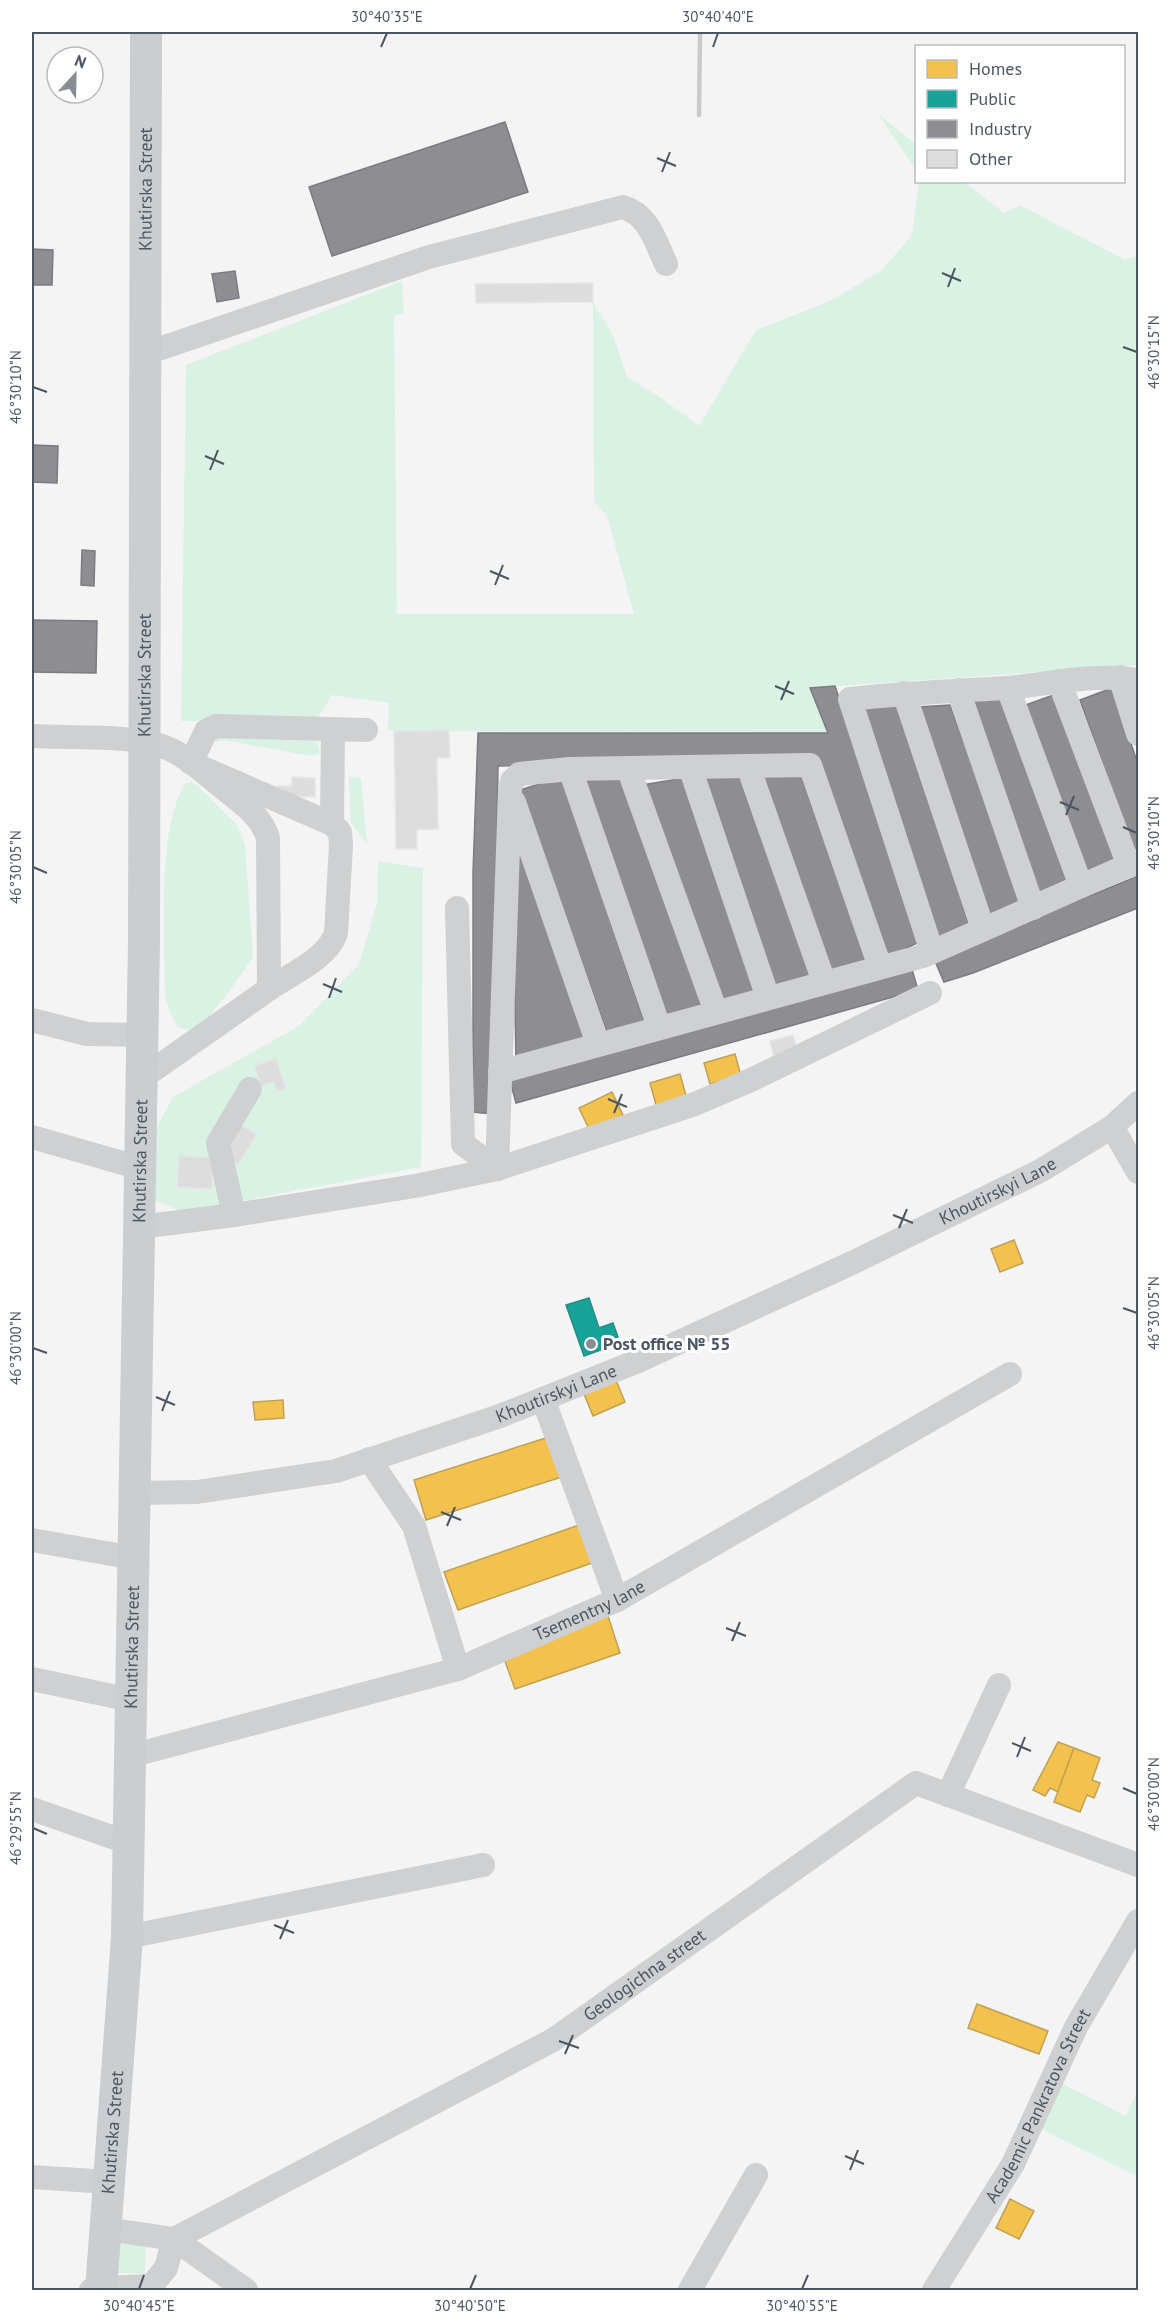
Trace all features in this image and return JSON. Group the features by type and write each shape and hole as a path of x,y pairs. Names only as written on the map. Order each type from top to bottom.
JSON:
{"main road":[{"name":"Khutirska Street","path":"98,2290 106,2229 127,1936 129,1843 143,1035 146,32"}],"street":[{"path":"144,354 429,257 623,207 635,210 644,218 666,264"},
{"path":"932,952 850,699 904,693 1008,688 1059,681 1129,678 1138,734"},
{"path":"500,1072 932,952 1133,863 1059,681"},
{"path":"1008,688 1081,886"},
{"path":"958,690 1033,908"},
{"path":"904,693 983,929"},
{"path":"191,763 206,731 216,726 366,730"},
{"path":"332,824 333,729"},
{"path":"32,736 144,742 159,745 191,763 332,824 340,832 336,933 333,941 323,953 142,1078"},
{"path":"191,763 254,813 263,824 268,838 270,989"},
{"path":"496,1169 510,790 512,781 519,774 570,769 810,765 880,967"},
{"path":"748,766 824,982"},
{"path":"690,767 768,998"},
{"path":"628,768 716,1012"},
{"path":"570,769 659,1027"},
{"path":"510,790 598,1044"},
{"path":"457,908 463,1144 496,1169"},
{"path":"140,1227 234,1215 415,1186 496,1169 695,1104 751,1080 930,993"},
{"path":"32,1020 87,1034 143,1035"},
{"path":"234,1215 218,1143 250,1089"},
{"name":"Khoutirskyi Lane","path":"135,1493 197,1492 336,1471 500,1416 639,1361 854,1262 1040,1171 1112,1127 1138,1103"},
{"path":"1112,1127 1138,1172"},
{"path":"32,1137 140,1168"},
{"name":"Tsementny lane","path":"130,1756 458,1669 616,1600 1010,1374"},
{"path":"543,1399 616,1600"},
{"path":"369,1460 414,1526 458,1669"},
{"path":"32,1540 134,1558"},
{"path":"32,1679 131,1700"},
{"path":"948,1795 999,1685"},
{"name":"Geologichna street","path":"174,2240 553,2040 916,1783 1138,1865"},
{"path":"32,1809 129,1843"},
{"path":"127,1936 483,1865"},
{"name":"Academic Pankratova Street","path":"934,2290 1014,2164 1076,2026 1138,1921"},
{"path":"690,2290 756,2175"},
{"path":"32,2177 109,2182"},
{"path":"106,2229 174,2240 246,2290"},
{"path":"98,2290 151,2286 166,2268 174,2240"}],"green space":[{"path":"878,114 915,143 915,169"},
{"path":"919,183 965,183 1004,213 1020,205 1125,260 1138,255 1138,665 810,688 828,733 394,731 388,730 389,703 332,695 315,722 181,721 186,365 402,281 404,314 394,315 397,614 634,614 607,516 594,502 593,302 613,335 627,377 699,426 756,330 832,300 882,270 912,235"},
{"path":"222,735 316,740 320,753 310,756 224,740 206,744"},
{"path":"349,777 361,778 367,844 351,823"},
{"path":"192,782 237,825 245,845 253,957 201,1026 190,1030 178,1027 170,1013 165,995 164,886 170,830 176,805 185,783"},
{"path":"378,861 423,868 421,1167 183,1212 155,1201 156,1129 173,1097 299,1026 359,964 377,903"},
{"path":"1061,2083 1126,2116 1138,2090 1138,2177 1041,2129"},
{"path":"114,2244 146,2244 145,2274 114,2273"}],"building: Homes":[{"path":"735,1054 741,1076 710,1084 704,1063"},
{"path":"680,1074 688,1103 658,1112 650,1083"},
{"path":"612,1092 623,1115 590,1131 579,1108"},
{"path":"1014,1240 1023,1263 1000,1272 991,1249"},
{"path":"616,1380 625,1402 593,1416 584,1394"},
{"path":"283,1400 284,1418 255,1420 253,1402"},
{"path":"549,1437 562,1477 426,1520 414,1480"},
{"path":"579,1525 592,1563 458,1610 444,1572"},
{"path":"608,1616 620,1653 515,1689 502,1653"},
{"path":"1058,1742 1074,1748 1058,1792 1050,1788 1045,1796 1033,1790"},
{"path":"1074,1748 1100,1758 1092,1780 1100,1783 1094,1798 1087,1795 1080,1812 1054,1802"},
{"path":"977,2004 1048,2031 1039,2054 968,2028"},
{"path":"1010,2199 1034,2211 1019,2239 996,2228"}],"building: Public":[{"path":"589,1298 599,1328 613,1323 618,1337 604,1342 606,1348 584,1356 566,1305"}],"building: Industry":[{"path":"505,122 528,192 332,256 309,187"},
{"path":"32,249 53,250 52,285 32,285"},
{"path":"235,271 239,298 217,302 212,274"},
{"path":"32,445 58,446 57,483 32,482"},
{"path":"82,550 95,551 94,586 81,585"},
{"path":"32,620 97,621 96,673 32,672"},
{"path":"835,686 921,941 885,959 813,760 498,766 492,1114 473,1112 473,873 478,733 828,733 810,688"},
{"path":"1112,688 1138,764 1138,853 1135,855 1080,700"},
{"path":"1003,692 1071,883 1037,895 969,704"},
{"path":"1059,693 1120,863 1083,876 1023,706"},
{"path":"899,702 969,925 938,940 858,706"},
{"path":"950,705 1023,904 991,920 918,707"},
{"path":"698,774 740,775 817,977 774,989"},
{"path":"620,775 706,1003 666,1017 581,782"},
{"path":"801,775 868,965 828,974 759,776"},
{"path":"562,777 644,1021 608,1035 520,790"},
{"path":"684,778 757,994 723,1004 641,785"},
{"path":"512,850 523,850 589,1040 516,1060"},
{"path":"1138,876 1138,908 973,973 944,982 934,959"},
{"path":"911,966 918,990 516,1103 509,1077"}],"building: Other":[{"path":"593,283 593,302 476,303 475,284"},
{"path":"449,730 450,758 437,758 438,829 417,830 417,849 396,849 394,731"},
{"path":"292,777 315,778 315,797 276,796 277,786 292,786"},
{"path":"793,1035 797,1051 774,1057 770,1041"},
{"path":"276,1058 286,1088 277,1092 274,1082 261,1086 254,1066"},
{"path":"241,1125 257,1134 238,1165 223,1156"},
{"path":"179,1156 213,1158 212,1189 177,1187"}],"railway":[{"path":"699,115 700,32"}],"place":[{"name":"Post office № 55","path":"591,1344"}]}
